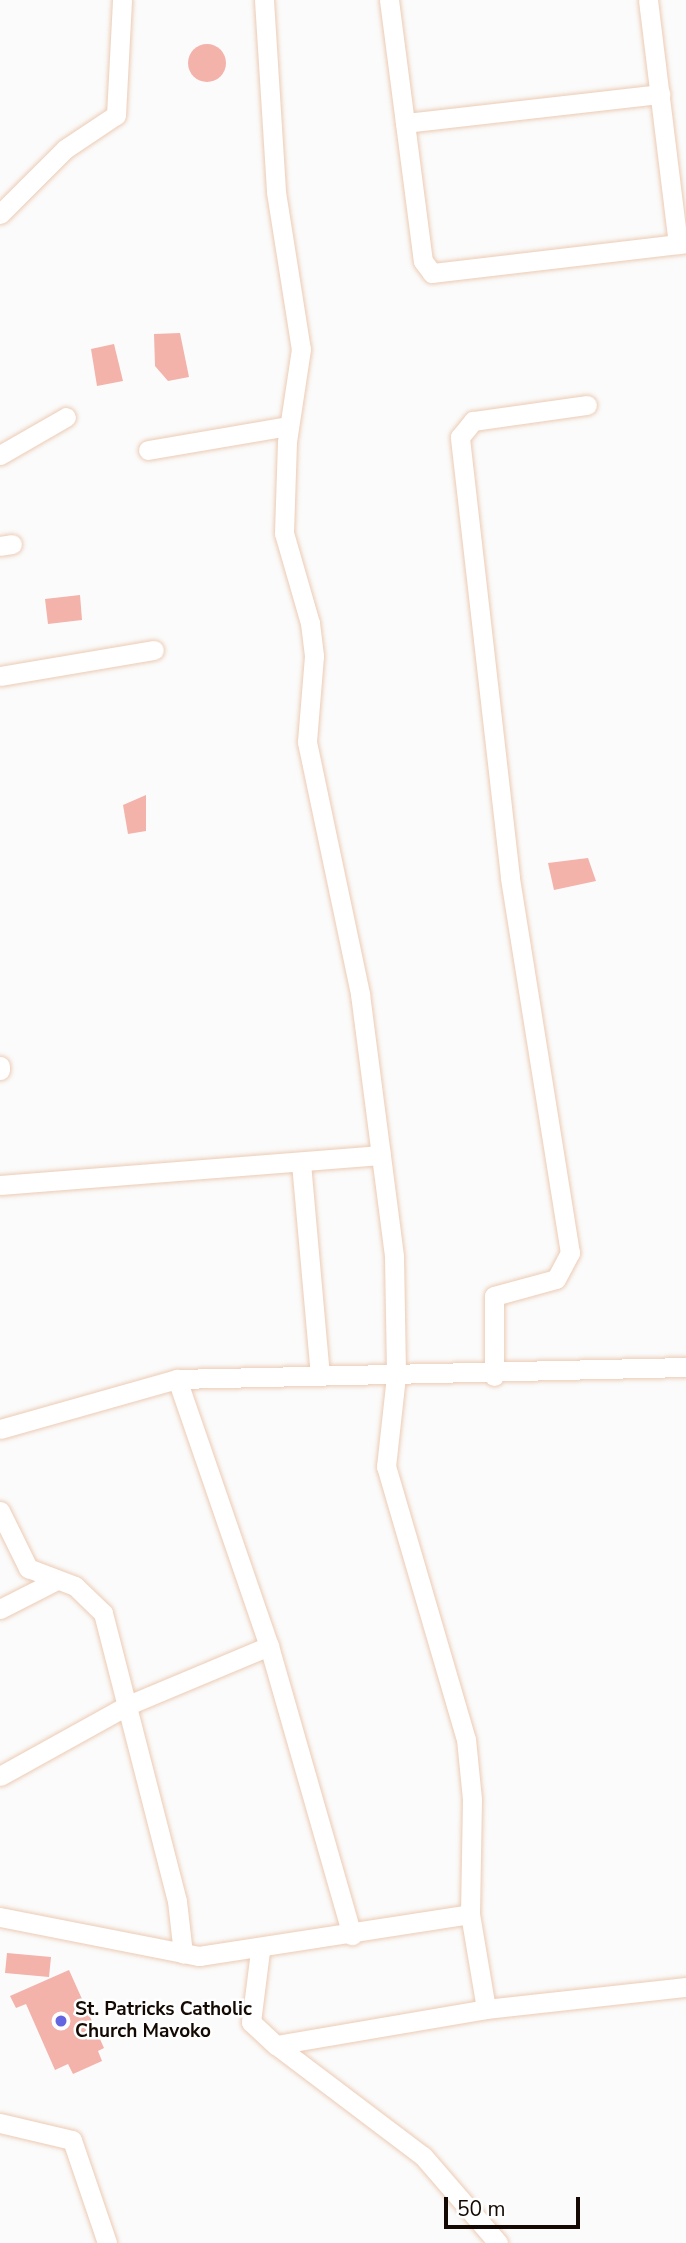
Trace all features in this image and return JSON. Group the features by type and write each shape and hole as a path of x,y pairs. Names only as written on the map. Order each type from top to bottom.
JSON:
{"street":[{"path":"0,214 65,149 116,115 122,0"},
{"path":"264,0 276,192 301,349 289,426 284,533 314,656 307,742 360,993 394,1258 396,1376 386,1466 466,1739 472,1799 471,1914 486,2009"},
{"path":"389,0 424,261 432,273 682,244 648,0"},
{"path":"405,124 660,94"},
{"path":"494,1376 494,1296 556,1279 570,1253 510,877 460,437 473,421 587,405"},
{"path":"0,455 66,417"},
{"path":"148,450 289,426"},
{"path":"0,676 154,650"},
{"path":"0,1185 381,1155"},
{"path":"301,1163 320,1374"},
{"path":"0,1429 177,1379 320,1374 494,1376 686,1367"},
{"path":"177,1379 269,1646 352,1935"},
{"path":"0,1511 28,1568 55,1581 75,1586 103,1613 177,1901 183,1954"},
{"path":"0,1609 55,1581"},
{"path":"0,1776 128,1706 269,1646"},
{"path":"0,1917 183,1954 260,1951 471,1914"},
{"path":"260,1951 251,2022 276,2045 423,2156 498,2243"},
{"path":"276,2045 486,2009 686,1987"},
{"path":"0,2123 72,2140 107,2243"}],"building":[{"path":"207,44 220,50 226,63 220,76 207,82 194,76 188,63 194,50"},
{"path":"180,333 189,377 168,381 155,366 154,334"},
{"path":"114,344 123,381 97,386 91,349"},
{"path":"80,595 82,620 48,624 45,599"},
{"path":"146,795 146,831 128,834 123,805"},
{"path":"588,858 596,881 554,890 548,863"},
{"path":"7,1953 51,1957 49,1977 5,1973"},
{"path":"69,1970 104,2048 98,2051 102,2061 73,2074 68,2064 55,2070 26,2004 16,2008 10,1996"}],"place":[{"name":"St. Patricks Catholic Church Mavoko","path":"61,2021"}]}
